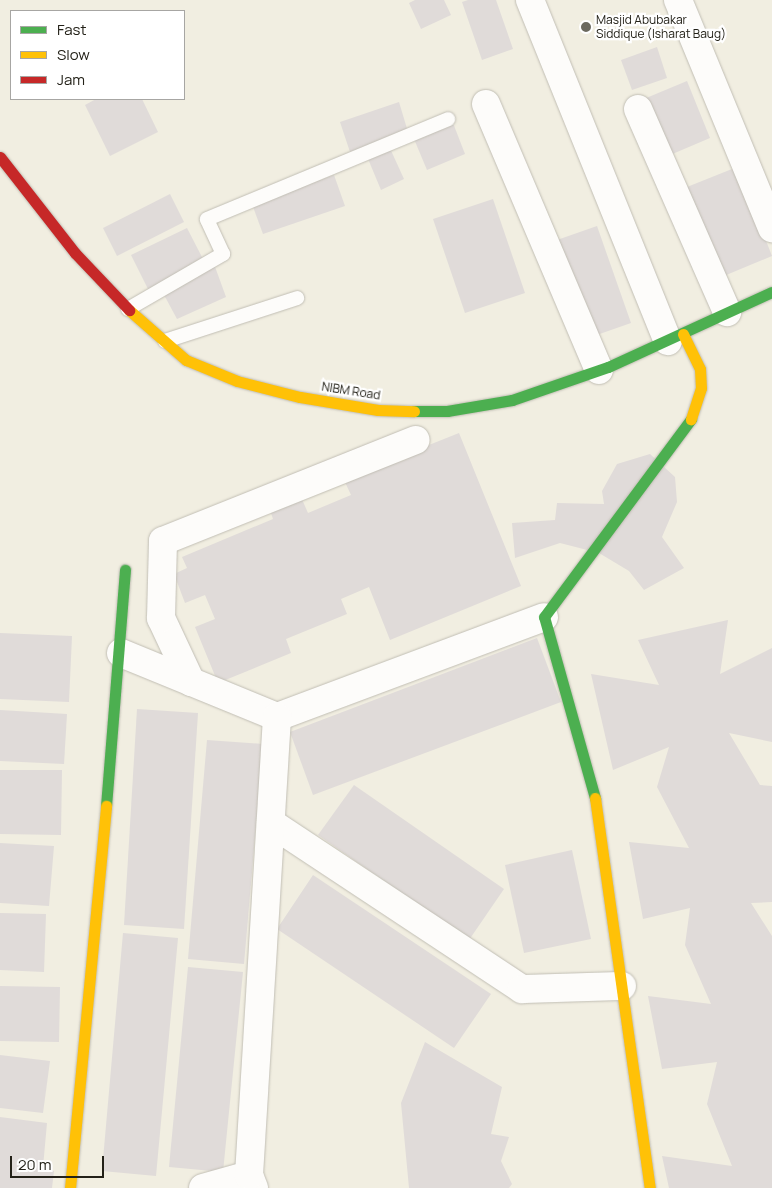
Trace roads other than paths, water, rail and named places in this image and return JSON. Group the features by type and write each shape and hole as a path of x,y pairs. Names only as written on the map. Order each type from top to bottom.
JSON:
{"street":[{"path":"121,653 277,716 544,617 690,420 701,388 700,369 675,338 530,0"},
{"path":"678,0 772,228"},
{"path":"486,104 599,370"},
{"path":"638,110 727,312"},
{"name":"NIBM Road","path":"0,157 75,253 128,309 186,360 237,381 378,410 447,411 512,400 599,370 675,338 772,292"},
{"path":"191,682 161,618 164,541 416,440"},
{"path":"70,1188 121,653 125,570"},
{"path":"544,617 598,808 650,1188"},
{"path":"203,1188 251,1181 277,716"},
{"path":"271,824 522,989 622,986"}],"lane":[{"path":"128,309 223,254 207,220 448,119"},
{"path":"165,342 298,298"}],"place":[{"name":"Masjid Abubakar Siddique (Isharat Baug)","path":"586,27"}]}
